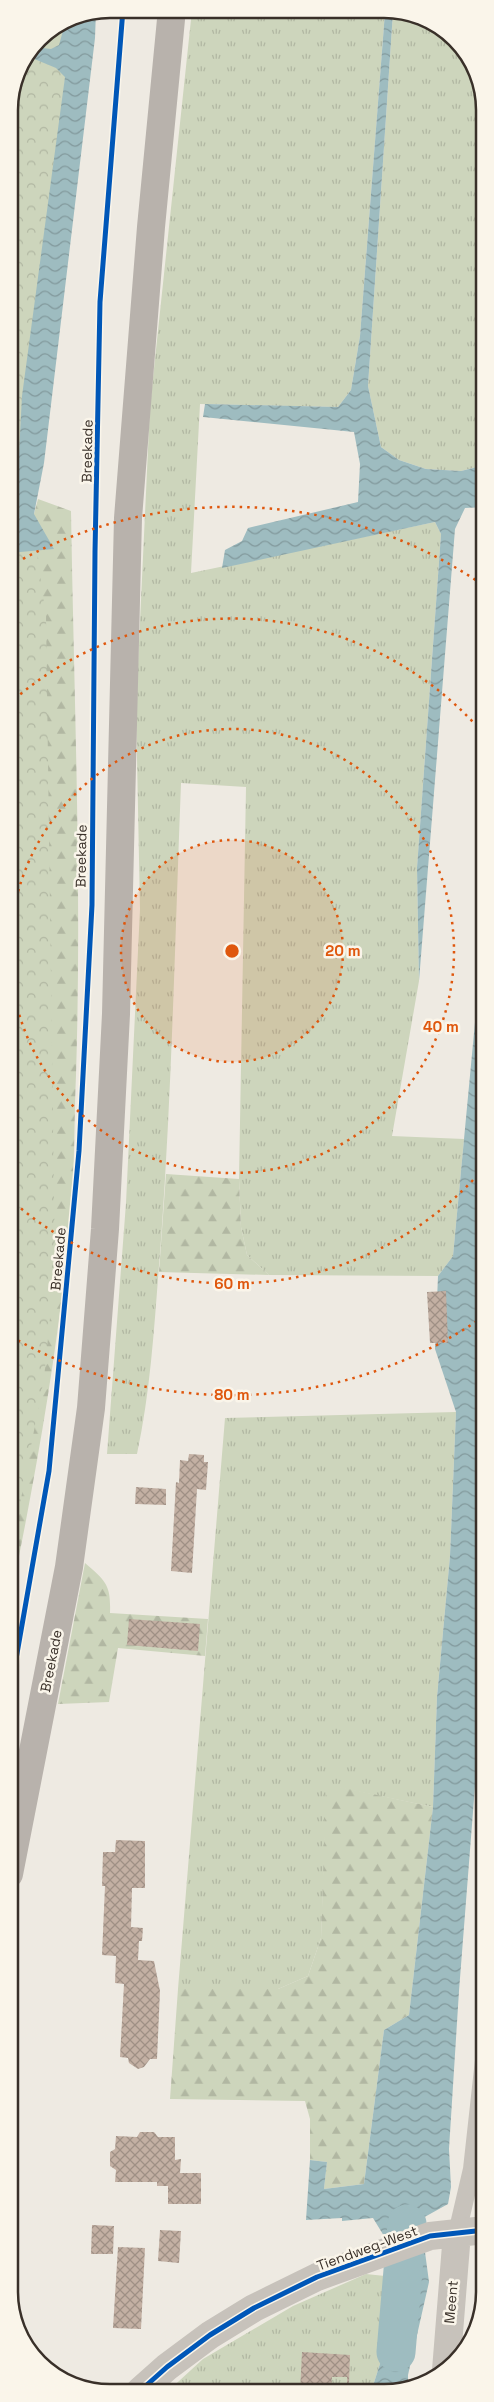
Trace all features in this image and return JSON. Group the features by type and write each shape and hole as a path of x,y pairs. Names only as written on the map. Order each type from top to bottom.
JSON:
{"main road":[{"name":"Breekade","path":"18,1832 69,1566 91,1408 105,1229 116,1014 128,518 151,226 171,18"}],"street":[{"name":"Tiendweg-West","path":"149,2384 167,2367 210,2335 254,2308 317,2277 430,2236 476,2231"},
{"name":"Meent","path":"447,2361 457,2233"}],"lane":[{"path":"457,2233 472,2169 476,2133"}],"green space":[{"path":"191,18 385,18 360,336 351,390 338,407 200,404 191,573 435,522 441,534 417,868 419,981 392,1136 464,1139 453,1256 438,1276 269,1275 247,1255 241,1227 239,1179 246,787 181,783 168,1126 150,1375 137,1454 107,1454 126,1203 140,909 136,708 150,406"},
{"path":"393,18 397,18 420,24 441,36 450,44 467,69 475,91 476,467 461,471 426,469 399,460 381,447 368,386"},
{"path":"70,27 27,487 46,616 55,1268 44,1378 18,1515 18,97 24,74 36,53 49,40"},
{"path":"38,499 71,511 77,793 78,1004 74,1158 66,1257 54,1358 18,1561 18,539 34,514"},
{"path":"166,1174 239,1179 241,1227 247,1255 269,1275 159,1272"},
{"path":"456,1412 450,1556 437,1697 433,1807 327,1785 321,1938 308,1976 278,1989 178,1989 225,1418"},
{"path":"85,1563 106,1584 110,1613 208,1619 205,1656 118,1648 109,1702 58,1704"},
{"path":"326,1784 433,1807 409,2015 384,2030 364,2184 324,2189 327,2162 310,2160 310,2119 305,2101 170,2099 178,1989 278,1989 308,1976 321,1938"},
{"path":"366,2274 404,2278 401,2298 374,2384 176,2384 203,2359 293,2306"}],"water":[{"path":"385,18 393,18 368,386 381,447 399,460 426,469 461,471 476,467 476,507 465,508 455,529 419,981 417,868 441,534 435,522 222,568 225,550 242,541 248,528 358,502 360,464 354,432 203,417 205,404 338,407 351,390 360,336"},
{"path":"96,19 95,38 44,463 34,514 54,549 18,552 18,473 22,396 65,77 56,68 33,58 41,48 51,49 59,45 63,30 80,22"},
{"path":"476,1012 476,1773 449,2149 451,2187 448,2204 421,2219 419,2231 387,2241 373,2218 342,2221 342,2218 306,2220 310,2160 327,2162 324,2189 364,2184 384,2030 409,2015 433,1807 437,1697 450,1556 456,1412 435,1349 438,1276 453,1256"},
{"path":"425,2252 429,2282 408,2381 397,2384 374,2384 401,2298 404,2278 392,2262"}],"building":[{"path":"446,1291 448,1343 430,1343 427,1292"},
{"path":"189,1454 204,1455 204,1462 208,1462 206,1490 197,1489 192,1573 171,1571 176,1482 179,1483 180,1460 188,1461"},
{"path":"136,1487 166,1489 166,1505 135,1504"},
{"path":"129,1619 200,1624 198,1651 127,1645"},
{"path":"116,1840 145,1841 145,1888 132,1888 131,1927 143,1928 142,1941 139,1941 138,1960 154,1961 160,1991 157,2059 150,2059 144,2067 138,2069 129,2063 128,2058 120,2057 124,1984 115,1983 116,1956 102,1955 105,1886 102,1886 103,1852 115,1852"},
{"path":"140,2132 154,2132 158,2137 175,2137 175,2160 181,2159 180,2173 201,2173 201,2204 168,2204 168,2186 157,2186 157,2182 115,2182 116,2170 110,2166 110,2152 115,2149 116,2136 137,2137"},
{"path":"92,2225 114,2226 113,2254 91,2254"},
{"path":"160,2230 181,2231 179,2263 158,2261"},
{"path":"118,2247 145,2248 141,2329 113,2328"},
{"path":"302,2352 350,2355 349,2384 347,2384 347,2377 332,2377 332,2384 300,2384"}],"waterway":[{"path":"396,2352 407,2224"}],"cycle path":[{"path":"18,1648 49,1471 79,1151 92,905 95,552 100,302 122,18"},
{"path":"148,2384 167,2367 210,2335 254,2308 317,2277 430,2236 476,2231"}]}
